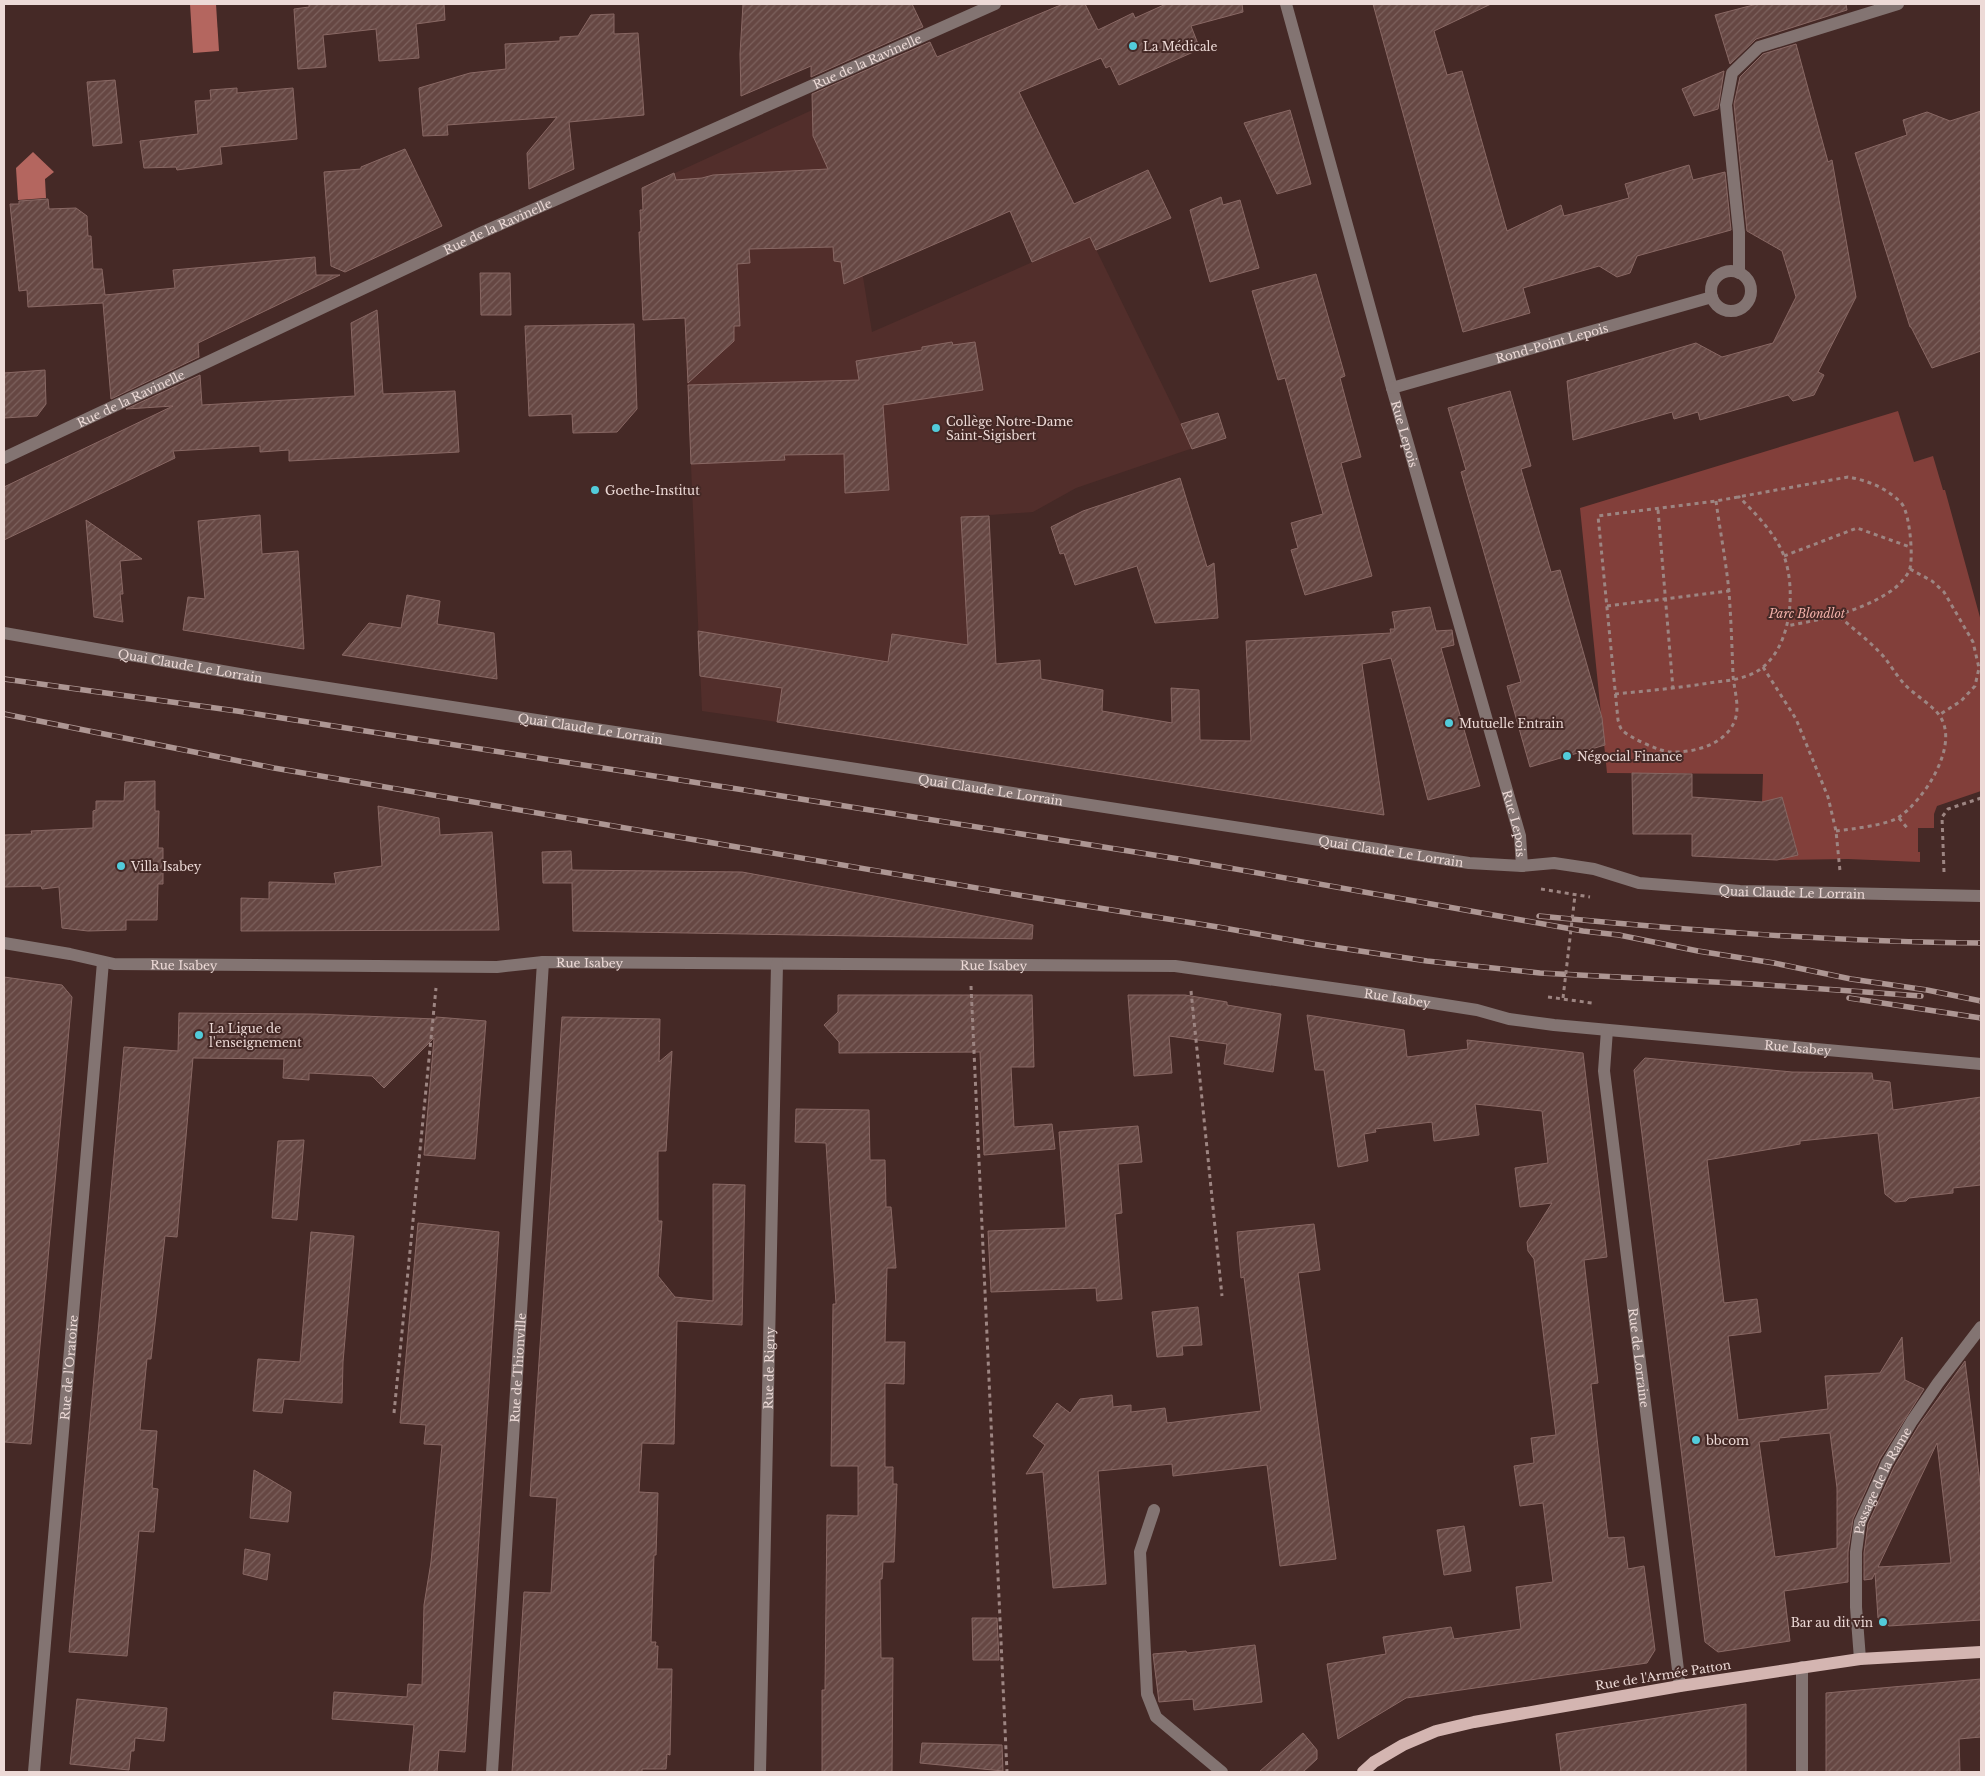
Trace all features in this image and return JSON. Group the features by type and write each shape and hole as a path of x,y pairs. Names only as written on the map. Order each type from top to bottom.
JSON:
{"main road":[{"name":"Rue de l'Armée Patton","path":"1362,1772 1374,1762 1403,1745 1436,1731 1474,1722 1802,1667 1860,1659 1981,1652"}],"street":[{"name":"Rue de la Ravinelle","path":"4,458 483,232 995,4"},
{"name":"Rue Lepois","path":"1286,4 1392,388 1520,836 1522,866"},
{"path":"1739,272 1739,232 1726,105 1732,73 1758,47 1898,4"},
{"path":"1726,272 1739,272 1745,276 1752,294 1745,306 1732,312 1719,308 1712,297 1712,284 1726,272"},
{"name":"Rond-Point Lepois","path":"1392,388 1712,297"},
{"name":"Quai Claude Le Lorrain","path":"4,633 251,676 1469,863 1522,866 1554,863 1594,869 1639,883 1740,891 1981,896"},
{"name":"Rue Isabey","path":"4,943 70,954 114,964 153,965 487,967 543,962 1176,966 1468,1009 1509,1019 1606,1030 1981,1064"},
{"name":"Rue de l'Oratoire","path":"34,1772 103,962"},
{"name":"Rue de Thionville","path":"492,1772 543,962"},
{"name":"Rue de Rigny","path":"760,1772 778,964"},
{"name":"Rue de Lorraine","path":"1606,1030 1604,1071 1680,1686"},
{"name":"Passage de la Rame","path":"1860,1659 1856,1606 1856,1570 1857,1535 1860,1522 1887,1463 1912,1422 1938,1383 1981,1327"},
{"path":"1154,1510 1140,1552 1146,1694 1156,1717 1222,1772"},
{"path":"1802,1667 1802,1772"}],"path":[{"path":"1716,501 1729,591 1733,679 1737,705 1735,721 1727,732 1717,740 1703,748 1685,752 1667,752 1652,747 1622,730 1618,720 1615,694 1598,516 1658,510 1848,478 1863,479 1882,489 1902,505 1908,520 1910,547 1910,569 1903,580 1892,591 1838,616 1787,626"},
{"path":"1615,694 1674,689 1733,679 1755,673 1763,667 1776,651 1787,626 1790,601 1784,556 1766,528 1737,496"},
{"path":"1658,510 1674,689"},
{"path":"1784,556 1857,528 1910,547"},
{"path":"1910,569 1932,581 1944,592 1973,642 1979,668 1975,686 1961,701 1939,715"},
{"path":"1607,606 1729,591"},
{"path":"1836,832 1898,818 1922,795 1936,773 1943,755 1945,737 1944,725 1939,715 1904,683 1883,656 1838,616"},
{"path":"1763,667 1796,719 1828,797 1840,859 1839,892"},
{"path":"1944,896 1942,817 1948,809 1981,798"},
{"path":"1898,818 1908,829"},
{"path":"1540,889 1590,897"},
{"path":"1564,998 1575,895"},
{"path":"394,1413 437,983"},
{"path":"971,986 1007,1772"},
{"path":"1191,991 1222,1296"},
{"path":"1548,997 1593,1003"}],"shaded area":[{"path":"190,4 216,4 219,51 193,53"},
{"name":"Collège Notre-Dame Saint-Sigisbert","path":"834,100 872,332 1090,237 1193,448 1076,488 1033,512 961,517 969,665 777,722 702,711 679,198 675,173"},
{"path":"33,152 54,172 45,179 46,198 18,200 16,168"}],"green space":[{"name":"Parc Blondlot","path":"1898,411 1914,462 1933,456 1943,490 1945,490 1981,621 1981,791 1937,806 1934,814 1934,828 1918,828 1920,862 1848,859 1779,860 1798,854 1782,797 1762,802 1763,774 1607,773 1580,508"}],"building":[{"path":"309,4 444,4 445,20 416,24 419,58 379,61 376,29 323,35 326,67 298,69 294,9 309,7"},
{"path":"743,4 912,4 923,27 811,77 811,66 741,96 740,54"},
{"path":"1063,4 1085,4 1098,30 1133,13 1135,18 1166,4 1242,4 1243,12 1191,26 1200,49 1119,85 1110,66 1106,68 1101,58 1019,92 1074,204 1148,170 1171,218 1096,250 1090,237 1032,262 1010,211 844,284 841,262 834,261 833,247 749,249 750,263 737,264 740,326 734,326 734,341 688,383 685,318 643,320 639,232 641,232 640,210 643,210 642,188 674,173 676,180 713,175 828,169 813,136 812,94 930,42 937,57"},
{"path":"1373,4 1491,4 1434,31 1447,75 1462,71 1507,231 1561,205 1564,216 1629,198 1625,184 1689,165 1693,180 1725,172 1731,230 1637,256 1630,273 1617,277 1599,266 1523,288 1530,313 1463,332"},
{"path":"1757,4 1846,4 1847,10 1756,39 1730,64 1715,15"},
{"path":"614,14 614,34 638,33 644,115 569,122 574,169 529,189 527,153 557,117 447,125 448,135 423,136 419,88 470,73 506,69 505,44 560,41 560,37 578,36 591,15"},
{"path":"1796,44 1828,162 1832,160 1856,297 1818,372 1824,375 1814,395 1793,401 1788,395 1700,420 1698,412 1674,419 1672,412 1573,440 1567,381 1696,343 1722,357 1773,343 1796,297 1782,251 1747,231 1734,104 1740,77 1763,54"},
{"path":"1724,71 1718,109 1694,116 1682,89"},
{"path":"115,80 122,143 93,146 87,82"},
{"path":"237,88 237,93 293,88 297,139 220,147 222,164 177,170 176,167 144,168 140,141 198,134 195,101 211,100 210,90"},
{"path":"1290,110 1311,184 1277,194 1244,123"},
{"path":"1981,111 1981,351 1932,368 1910,327 1855,153 1907,135 1903,120 1927,112 1950,121"},
{"path":"405,149 442,226 345,272 331,266 324,172 361,169 361,167"},
{"path":"1221,197 1223,205 1240,200 1259,268 1210,282 1190,210"},
{"path":"48,199 49,209 76,208 87,216 88,236 91,236 93,269 102,269 105,295 175,288 173,270 315,257 316,275 340,275 198,343 199,357 111,399 103,303 28,307 27,290 19,291 10,204 19,204 19,201"},
{"path":"480,273 510,273 511,315 481,315"},
{"path":"1316,274 1345,376 1340,378 1361,457 1341,463 1372,576 1305,595 1291,550 1298,548 1291,523 1323,514 1285,378 1278,380 1252,291"},
{"path":"377,310 383,394 455,391 459,452 289,461 289,450 260,452 260,446 173,451 175,458 4,540 4,487 173,406 126,409 200,375 202,405 355,396 351,323"},
{"path":"634,324 637,409 617,432 573,433 572,414 529,416 525,326"},
{"path":"952,342 953,345 975,342 983,390 883,405 889,490 845,493 844,454 784,455 785,460 691,464 688,385 859,380 856,361 922,350 922,347"},
{"path":"45,370 46,404 37,416 4,418 4,373"},
{"path":"1510,391 1531,466 1521,469 1551,572 1560,570 1602,718 1605,745 1530,767 1507,686 1521,682 1461,472 1466,470 1448,408"},
{"path":"1218,413 1226,438 1192,449 1181,424"},
{"path":"1180,478 1207,567 1214,563 1218,618 1155,623 1137,566 1075,585 1064,553 1060,554 1051,527 1083,511"},
{"path":"260,515 262,554 298,551 304,649 183,630 188,597 205,599 198,521"},
{"path":"989,516 996,664 1040,660 1041,679 1103,690 1102,711 1172,723 1171,688 1199,690 1200,740 1251,741 1246,641 1391,633 1390,629 1395,629 1392,612 1430,607 1436,631 1452,630 1454,645 1441,648 1480,786 1428,800 1391,658 1362,664 1384,815 777,722 782,688 700,676 698,631 888,662 892,634 968,645 961,517"},
{"path":"86,520 142,559 120,561 123,594 120,594 123,622 94,617"},
{"path":"407,595 440,601 437,624 494,633 497,679 342,655 369,623 401,628"},
{"path":"1632,773 1692,774 1692,797 1762,802 1782,797 1798,855 1777,860 1692,856 1692,834 1633,834"},
{"path":"155,781 155,811 159,811 158,848 163,848 163,884 158,884 157,920 126,920 126,930 88,931 62,928 59,887 42,889 41,886 4,887 4,835 32,834 31,831 93,828 93,811 96,810 96,801 124,801 125,782"},
{"path":"378,806 439,818 440,835 492,832 499,930 241,931 241,898 269,899 269,882 336,884 334,873 382,866"},
{"path":"571,851 572,870 742,872 1033,925 1032,939 573,931 572,883 543,883 542,852"},
{"path":"4,977 62,985 72,997 31,1444 4,1442"},
{"path":"838,995 1032,995 1034,1067 1011,1067 1014,1127 1052,1124 1055,1149 984,1155 980,1052 839,1053 839,1042 824,1025 838,1012"},
{"path":"1128,995 1185,995 1227,1002 1227,1005 1281,1014 1273,1072 1224,1064 1227,1044 1169,1036 1172,1073 1134,1076"},
{"path":"179,1013 314,1014 436,1019 436,1017 486,1021 475,1159 424,1155 434,1038 384,1088 372,1076 309,1073 309,1080 283,1078 284,1059 193,1058 177,1237 165,1236 151,1359 147,1359 140,1430 157,1431 152,1488 158,1489 154,1532 139,1531 127,1656 69,1652 124,1047 178,1051"},
{"path":"1307,1015 1404,1030 1407,1057 1468,1049 1467,1040 1583,1053 1607,1257 1584,1260 1598,1383 1591,1384 1608,1538 1624,1537 1628,1569 1644,1566 1655,1650 1647,1663 1406,1698 1338,1739 1327,1664 1386,1654 1383,1637 1451,1627 1454,1639 1521,1629 1516,1587 1553,1582 1543,1503 1520,1506 1514,1466 1534,1463 1531,1438 1556,1435 1534,1259 1528,1251 1527,1242 1552,1203 1520,1207 1515,1168 1548,1163 1542,1111 1475,1104 1479,1135 1434,1141 1432,1122 1375,1129 1376,1132 1364,1134 1368,1161 1338,1167 1324,1070 1315,1070"},
{"path":"562,1017 660,1019 659,1062 672,1051 666,1151 658,1151 658,1221 662,1221 658,1276 675,1297 713,1301 713,1184 745,1185 742,1325 677,1321 674,1444 642,1443 639,1492 658,1493 651,1642 656,1642 655,1646 658,1646 657,1669 672,1669 670,1755 667,1754 666,1769 642,1769 642,1772 512,1772 524,1592 551,1593 557,1498 530,1496"},
{"path":"1645,1058 1792,1072 1872,1073 1873,1080 1890,1082 1893,1110 1981,1097 1981,1185 1953,1188 1953,1193 1909,1198 1906,1201 1895,1202 1885,1194 1878,1133 1800,1141 1800,1144 1707,1160 1724,1303 1757,1299 1761,1332 1728,1336 1738,1420 1828,1409 1825,1376 1880,1373 1902,1337 1905,1380 1924,1389 1880,1459 1853,1519 1848,1552 1848,1582 1784,1591 1790,1641 1718,1652 1705,1642 1634,1070","holes":["1830,1433 1837,1488 1837,1548 1775,1557 1759,1442"]},
{"path":"796,1109 869,1110 870,1160 885,1160 886,1207 891,1207 896,1268 887,1268 885,1342 905,1342 904,1384 885,1383 885,1467 893,1467 893,1484 897,1484 894,1562 883,1562 882,1579 880,1579 881,1658 893,1658 892,1772 822,1772 822,1690 825,1690 827,1515 858,1516 858,1466 831,1466 833,1304 836,1304 826,1143 795,1142"},
{"path":"1138,1126 1142,1162 1118,1164 1122,1213 1115,1214 1122,1299 1097,1301 1096,1288 991,1292 988,1231 1066,1228 1059,1132"},
{"path":"304,1140 297,1220 272,1218 278,1141"},
{"path":"418,1223 499,1232 465,1752 439,1750 437,1772 409,1772 414,1725 332,1719 334,1692 407,1697 408,1684 422,1685 424,1605 431,1562 442,1445 424,1444 426,1425 400,1423"},
{"path":"1314,1224 1320,1270 1298,1273 1336,1559 1280,1566 1267,1465 1173,1476 1172,1464 1098,1471 1106,1584 1053,1588 1043,1472 1026,1474 1045,1445 1033,1436 1057,1403 1070,1413 1080,1399 1112,1395 1113,1407 1131,1405 1131,1412 1165,1408 1167,1423 1261,1411 1244,1277 1241,1278 1237,1232"},
{"path":"311,1232 354,1236 343,1362 342,1403 284,1399 282,1413 253,1411 258,1359 300,1362"},
{"path":"1198,1307 1202,1345 1182,1346 1183,1355 1157,1357 1152,1312"},
{"path":"1965,1361 1981,1491 1981,1620 1889,1626 1878,1618 1875,1573 1872,1579 1864,1580 1864,1553 1868,1524 1894,1467 1919,1425","holes":["1937,1443 1951,1563 1878,1567"]},
{"path":"254,1470 291,1492 288,1522 250,1518"},
{"path":"1464,1526 1471,1571 1444,1575 1437,1530"},
{"path":"245,1549 270,1554 267,1580 243,1574"},
{"path":"972,1618 997,1618 999,1660 973,1660"},
{"path":"1255,1645 1262,1702 1194,1710 1193,1699 1159,1702 1153,1654 1186,1651 1187,1653"},
{"path":"1981,1679 1981,1737 1959,1739 1960,1772 1826,1772 1826,1693"},
{"path":"77,1699 167,1708 164,1741 135,1738 134,1751 131,1751 129,1770 70,1764"},
{"path":"1746,1704 1746,1772 1561,1772 1556,1734"},
{"path":"1303,1733 1317,1750 1317,1759 1303,1772 1259,1772"},
{"path":"922,1743 1002,1745 1003,1771 920,1763"}],"railway":[{"path":"4,679 237,711 1179,859 1583,931 1619,935 1851,979 1927,990 1981,1001"},
{"path":"4,714 274,768 1024,896 1427,961 1540,973 1753,984 1921,996"},
{"path":"1539,916 1760,934 1981,943"},
{"path":"1849,998 1981,1018"}],"place":[{"name":"La Médicale","path":"1133,46"},
{"name":"Collège Notre-Dame Saint-Sigisbert","path":"936,428"},
{"name":"Goethe-Institut","path":"595,490"},
{"name":"Mutuelle Entrain","path":"1449,723"},
{"name":"Négocial Finance","path":"1567,756"},
{"name":"Villa Isabey","path":"121,866"},
{"name":"La Ligue de l'enseignement","path":"199,1035"},
{"name":"bbcom","path":"1696,1440"},
{"name":"Bar au dit vin","path":"1883,1622"}]}
